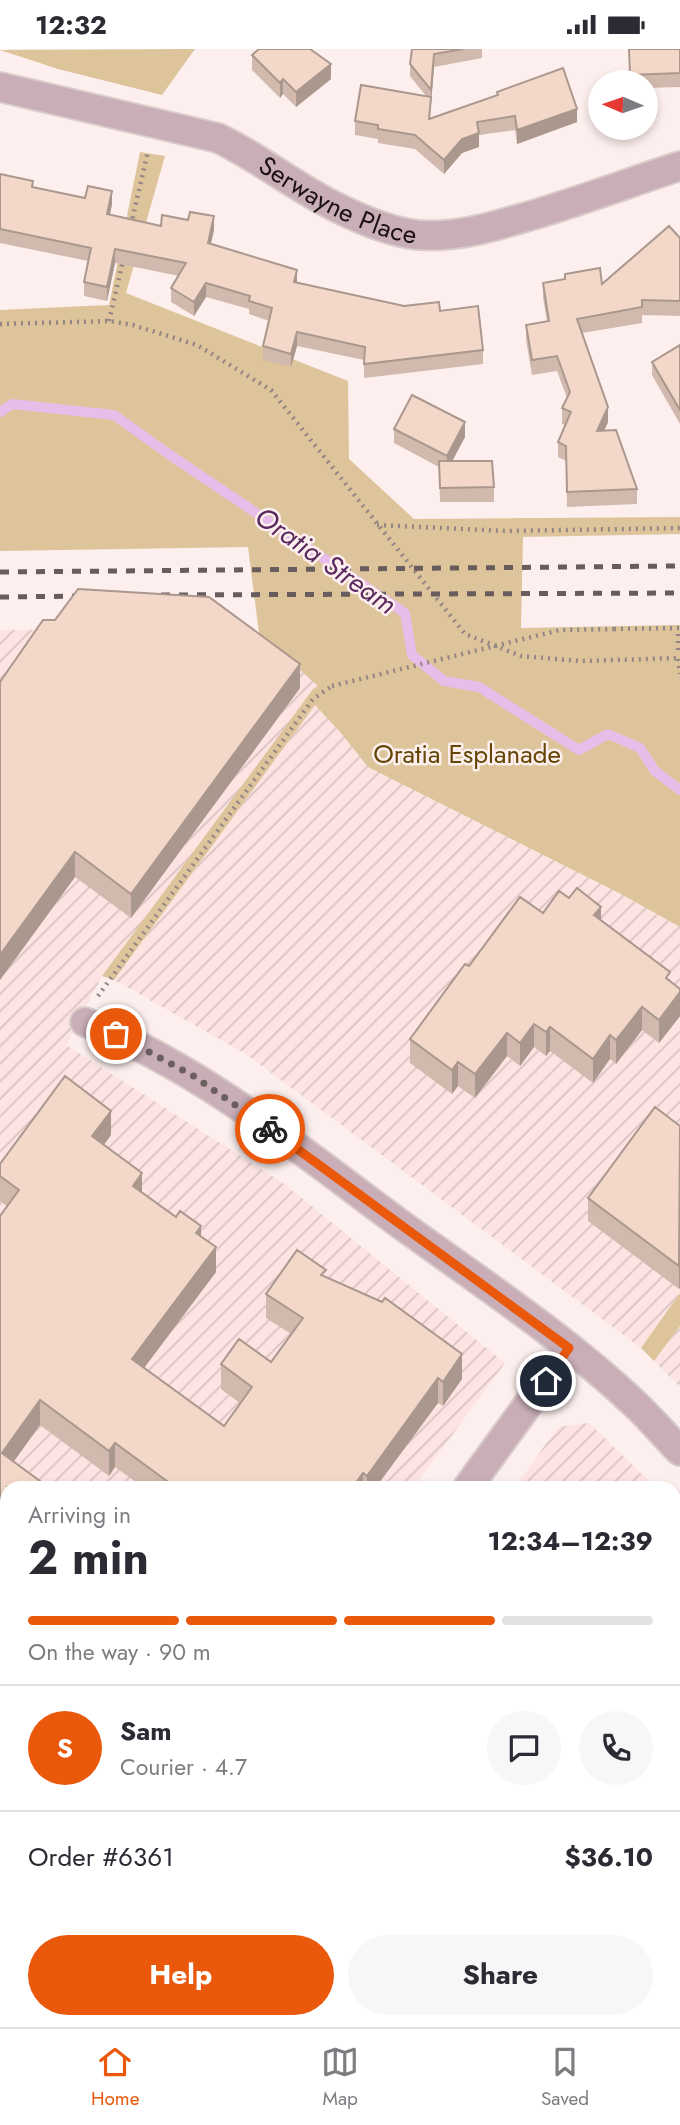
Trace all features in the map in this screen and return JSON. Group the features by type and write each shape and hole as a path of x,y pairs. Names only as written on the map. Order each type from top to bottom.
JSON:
{"street":[{"name":"Serwayne Place","path":"0,87 218,138 245,151 336,208 392,229 418,235 479,231 568,205 680,166"},
{"path":"85,1022 116,1034 192,1075 322,1166 569,1348 635,1405 680,1451"},
{"path":"472,1481 569,1348"}],"path":[{"path":"131,226 149,144"},
{"path":"109,321 124,253"},
{"path":"0,324 109,321 133,325 197,345 271,390 465,634 521,656 580,660 679,657"},
{"path":"376,524 506,531 680,528"},
{"path":"85,1022 105,985 313,699 332,686 560,630 679,631 680,674"}],"shaded area":[{"path":"0,630 80,630 275,640 328,682 102,976 66,1045 283,1183 505,1363 418,1481 0,1481"},
{"path":"315,705 341,733 680,927 680,1293 641,1348 246,1054 114,980"},
{"path":"680,1326 680,1387 654,1361"},
{"path":"589,1423 649,1481 519,1481 558,1427"}],"green space":[{"path":"195,49 162,95 58,69 0,50"},
{"name":"Oratia Esplanade","path":"140,152 165,156 126,293 348,381 349,459 414,519 680,517 680,534 523,537 521,628 680,625 680,927 621,894 368,767 315,705 114,980 102,976 313,689 318,686 259,633 248,547 0,551 0,310 109,305"},
{"path":"680,1293 680,1326 654,1361 641,1348"}],"building":[{"path":"259,49 310,49 331,64 296,92 283,79 280,83 252,55"},
{"path":"412,49 463,49 434,54 431,90 410,64"},
{"path":"629,49 680,49 680,73 658,74 658,70 630,70"},
{"path":"563,68 577,109 517,130 515,116 477,122 479,133 462,139 444,160 415,135 378,129 378,125 355,121 361,85 431,97 429,119 498,95 497,92"},
{"path":"0,174 33,181 32,187 85,198 88,186 112,191 107,214 161,226 162,215 188,220 190,212 214,216 208,243 297,270 294,282 404,306 439,302 440,311 478,306 483,350 364,364 365,347 297,332 291,354 263,346 272,308 249,301 250,296 206,283 194,302 171,288 186,263 115,249 107,287 84,282 91,248 0,229"},
{"path":"669,226 680,238 680,301 642,300 642,307 577,319 608,407 597,431 616,430 637,489 567,492 566,446 558,442 571,412 562,408 570,392 557,356 532,360 526,325 549,321 543,283 565,279 565,274 600,268 602,284"},
{"path":"680,345 680,410 652,362"},
{"path":"412,395 465,422 447,456 394,429"},
{"path":"439,461 492,461 494,487 440,488"},
{"path":"78,589 209,597 300,664 131,894 75,852 0,955 0,682 43,620 55,620"},
{"path":"577,888 601,907 594,915 670,972 666,978 680,989 680,992 659,1020 642,1007 616,1040 610,1035 593,1059 550,1027 546,1032 534,1024 520,1043 507,1033 475,1074 458,1062 452,1070 410,1039 465,964 469,966 520,897 543,913 559,891 569,898"},
{"path":"65,1076 111,1111 92,1136 142,1173 133,1186 176,1217 180,1211 201,1226 196,1233 216,1247 132,1359 224,1426 252,1387 221,1364 239,1339 271,1362 303,1318 266,1294 297,1250 326,1270 321,1275 382,1302 385,1298 462,1354 443,1382 438,1378 367,1476 363,1473 357,1481 167,1481 115,1443 109,1451 40,1400 2,1453 40,1481 0,1481 0,1216 19,1190 0,1176 0,1164"},
{"path":"655,1107 680,1126 679,1266 588,1198"}],"waterway":[{"name":"Oratia Stream","path":"0,412 12,404 114,415 405,613 412,655 444,681 479,687 579,750 608,734 640,748 655,771 680,790"}],"railway":[{"path":"0,572 680,566"},
{"path":"161,595 680,593"},
{"path":"0,597 91,596"}],"way so far":[{"path":"116,1034 192,1075 270,1129"}],"route":[{"path":"270,1129 569,1348 546,1381"}]}
